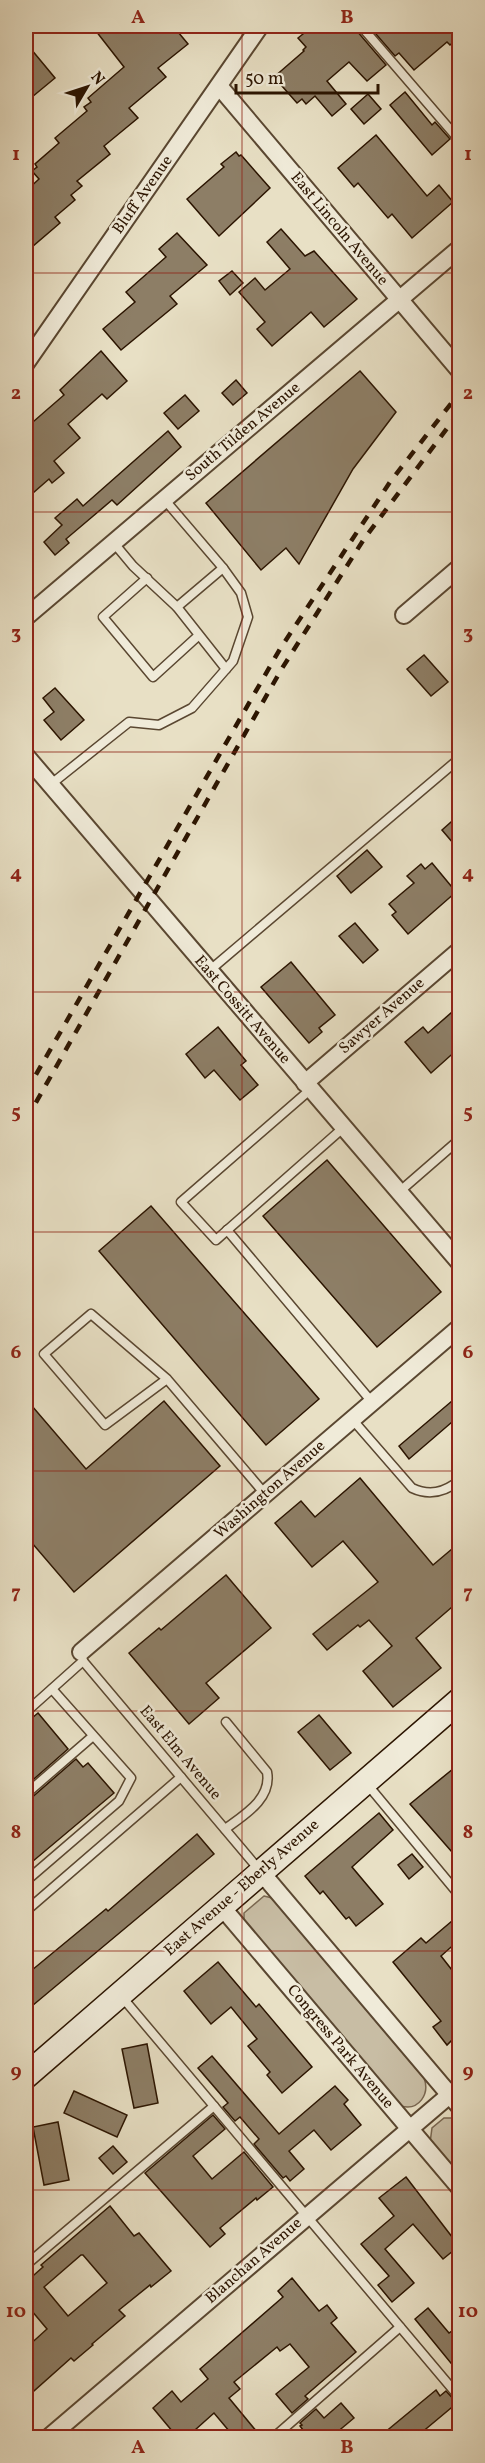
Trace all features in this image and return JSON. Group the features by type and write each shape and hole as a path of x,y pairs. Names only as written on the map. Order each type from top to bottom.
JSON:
{"main road":[{"name":"East Avenue - Eberly Avenue","path":"26,2076 459,1700"}],"street":[{"name":"Bluff Avenue","path":"26,363 260,26"},
{"name":"East Lincoln Avenue","path":"219,86 459,371"},
{"name":"South Tilden Avenue","path":"26,617 459,248"},
{"path":"404,615 459,567"},
{"name":"East Cossitt Avenue","path":"26,756 459,1263"},
{"name":"Sawyer Avenue","path":"308,1086 459,950"},
{"name":"Washington Avenue","path":"82,1657 459,1327"},
{"path":"261,1872 456,2096"},
{"name":"Congress Park Avenue","path":"221,1906 459,2188"},
{"name":"Blanchan Avenue","path":"48,2438 410,2128 456,2096"}],"lane":[{"path":"361,26 459,141"},
{"path":"50,785 129,722 159,725 192,708 233,660 248,616 241,593 223,568 164,499"},
{"path":"114,542 177,607 226,669"},
{"path":"177,607 223,568"},
{"path":"147,578 103,617 153,677 198,636"},
{"path":"209,971 459,758"},
{"path":"308,1086 182,1202 216,1240 343,1128"},
{"path":"399,1192 459,1139"},
{"path":"227,1230 372,1402"},
{"path":"167,1379 105,1425 44,1354 91,1314 167,1379 266,1494"},
{"path":"352,1419 412,1488 433,1494 459,1480"},
{"path":"26,1712 52,1689 82,1657"},
{"name":"East Elm Avenue","path":"82,1657 261,1872"},
{"path":"26,1881 119,1801 131,1778 52,1689"},
{"path":"225,1829 260,1801 269,1781 267,1772 226,1722"},
{"path":"26,1794 93,1736"},
{"path":"26,1911 181,1777"},
{"path":"364,1782 459,1894"},
{"path":"119,1994 459,2398"},
{"path":"26,2265 214,2106"},
{"path":"273,2438 400,2327"}],"shaded area":[{"path":"264,1896 272,1898 424,2078 424,2095 418,2104 401,2106 244,1923 244,1913"},
{"path":"444,2118 454,2118 459,2121 459,2181 430,2143 432,2128"}],"building":[{"path":"92,26 173,26 188,44 158,68 166,77 129,108 138,118 104,146 110,154 77,181 82,186 71,195 75,200 55,217 60,223 26,252 26,191 39,179 32,171 37,167 35,164 59,143 55,138 87,111 84,107 91,102 88,98 124,67"},
{"path":"313,26 355,26 386,65 367,81 349,62 327,81 346,104 332,116 315,96 306,104 302,99 297,103 274,77 304,51 306,47 298,38"},
{"path":"369,26 459,26 459,37 450,45 447,42 414,70 399,53 395,56"},
{"path":"26,43 55,78 26,102"},
{"path":"405,92 432,125 435,122 450,139 432,155 390,105"},
{"path":"368,94 381,109 364,124 351,109"},
{"path":"376,135 427,196 439,185 453,202 412,238 392,214 388,218 358,183 354,187 338,168"},
{"path":"236,152 270,188 219,236 187,199 224,167 221,164"},
{"path":"281,229 305,256 314,251 357,299 324,327 311,312 272,346 257,329 265,322 239,292 255,278 265,290 290,269 267,242"},
{"path":"177,233 207,265 170,296 177,304 121,350 103,329 135,302 126,292 166,257 159,249"},
{"path":"232,271 243,283 230,295 219,281"},
{"path":"101,351 127,381 107,399 102,394 68,424 80,438 54,461 64,473 52,483 49,479 26,499 26,428 64,395 60,390"},
{"path":"360,371 396,412 353,469 299,564 286,548 261,570 206,503"},
{"path":"236,380 247,393 233,405 222,393"},
{"path":"185,395 199,411 178,429 164,413"},
{"path":"168,431 181,447 117,505 112,500 66,539 69,543 55,555 44,542 62,525 55,518 77,499 83,506"},
{"path":"424,655 448,682 431,696 407,669"},
{"path":"55,688 84,720 61,740 44,720 54,712 43,698"},
{"path":"459,815 459,850 442,830"},
{"path":"367,850 382,867 351,893 337,876"},
{"path":"432,863 456,892 408,934 392,915 396,912 389,904 414,883 407,876 421,864 425,869"},
{"path":"355,923 378,950 363,963 339,936"},
{"path":"291,962 335,1015 319,1028 322,1032 309,1043 261,987"},
{"path":"459,1006 459,1048 431,1073 405,1042 423,1027 428,1033"},
{"path":"218,1027 246,1061 241,1065 258,1085 240,1100 214,1070 205,1078 186,1054"},
{"path":"327,1160 441,1292 377,1347 263,1216"},
{"path":"151,1206 319,1399 266,1445 99,1251"},
{"path":"459,1395 459,1416 409,1459 399,1446"},
{"path":"26,1399 86,1469 164,1401 220,1466 74,1592 26,1536"},
{"path":"360,1478 433,1565 459,1543 459,1601 416,1638 441,1668 393,1707 363,1671 392,1646 369,1620 360,1627 358,1625 327,1650 313,1634 378,1582 343,1541 312,1567 275,1523 301,1501 315,1517"},
{"path":"226,1575 271,1628 206,1683 219,1698 189,1724 129,1653 159,1628 161,1630"},
{"path":"38,1713 68,1749 26,1786 26,1723"},
{"path":"319,1715 351,1753 330,1770 298,1732"},
{"path":"76,1759 83,1767 88,1763 114,1793 26,1867 26,1800"},
{"path":"459,1764 459,1860 410,1804"},
{"path":"379,1813 393,1830 352,1867 383,1904 356,1926 349,1917 346,1919 323,1891 320,1894 305,1876"},
{"path":"197,1834 214,1854 26,2011 26,1975 106,1909 108,1911"},
{"path":"412,1854 423,1867 409,1879 398,1865"},
{"path":"459,1915 459,1940 441,1956 459,1979 459,2033 447,2045 433,2027 441,2021 393,1962 421,1938 426,1943"},
{"path":"218,1962 256,2007 259,2004 312,2067 282,2093 267,2075 270,2072 248,2046 257,2039 231,2007 211,2024 184,1991"},
{"path":"147,2044 158,2103 134,2108 122,2049"},
{"path":"212,2056 279,2134 335,2086 348,2100 344,2104 361,2125 331,2150 314,2130 289,2151 304,2169 290,2181 286,2176 283,2178 254,2144 259,2139 240,2117 235,2121 223,2107 228,2103 198,2068"},
{"path":"74,2091 127,2115 117,2137 64,2113"},
{"path":"213,2115 225,2129 193,2156 212,2179 244,2152 273,2187 220,2228 225,2234 210,2247 145,2173"},
{"path":"58,2122 69,2180 44,2185 33,2127"},
{"path":"113,2146 127,2162 113,2174 99,2158"},
{"path":"406,2177 459,2246 443,2259 413,2224 385,2249 414,2283 392,2302 378,2285 389,2276 361,2244 394,2216 379,2198"},
{"path":"110,2206 134,2236 139,2233 171,2271 119,2310 125,2316 74,2361 71,2358 26,2398 26,2348 47,2329 26,2304 26,2282 43,2267 41,2265","holes":["83,2255 107,2283 68,2316 44,2287"]},
{"path":"292,2278 319,2311 327,2305 337,2318 331,2323 356,2352 305,2396 308,2399 292,2413 276,2394 309,2367 290,2344 280,2351 277,2347 234,2382 240,2389 229,2398 262,2438 235,2438 214,2413 186,2438 178,2438 153,2408 172,2391 181,2402 208,2379 200,2369 283,2297 278,2291"},
{"path":"428,2308 449,2333 452,2331 459,2340 459,2373 415,2319"},
{"path":"436,2390 440,2396 446,2391 457,2403 415,2438 378,2438"},
{"path":"341,2403 354,2418 330,2438 309,2438 300,2423 316,2409 324,2418"}],"railway":[{"path":"26,1092 280,649 390,482 460,392"},
{"path":"26,1120 281,670 364,539 460,411"}]}
